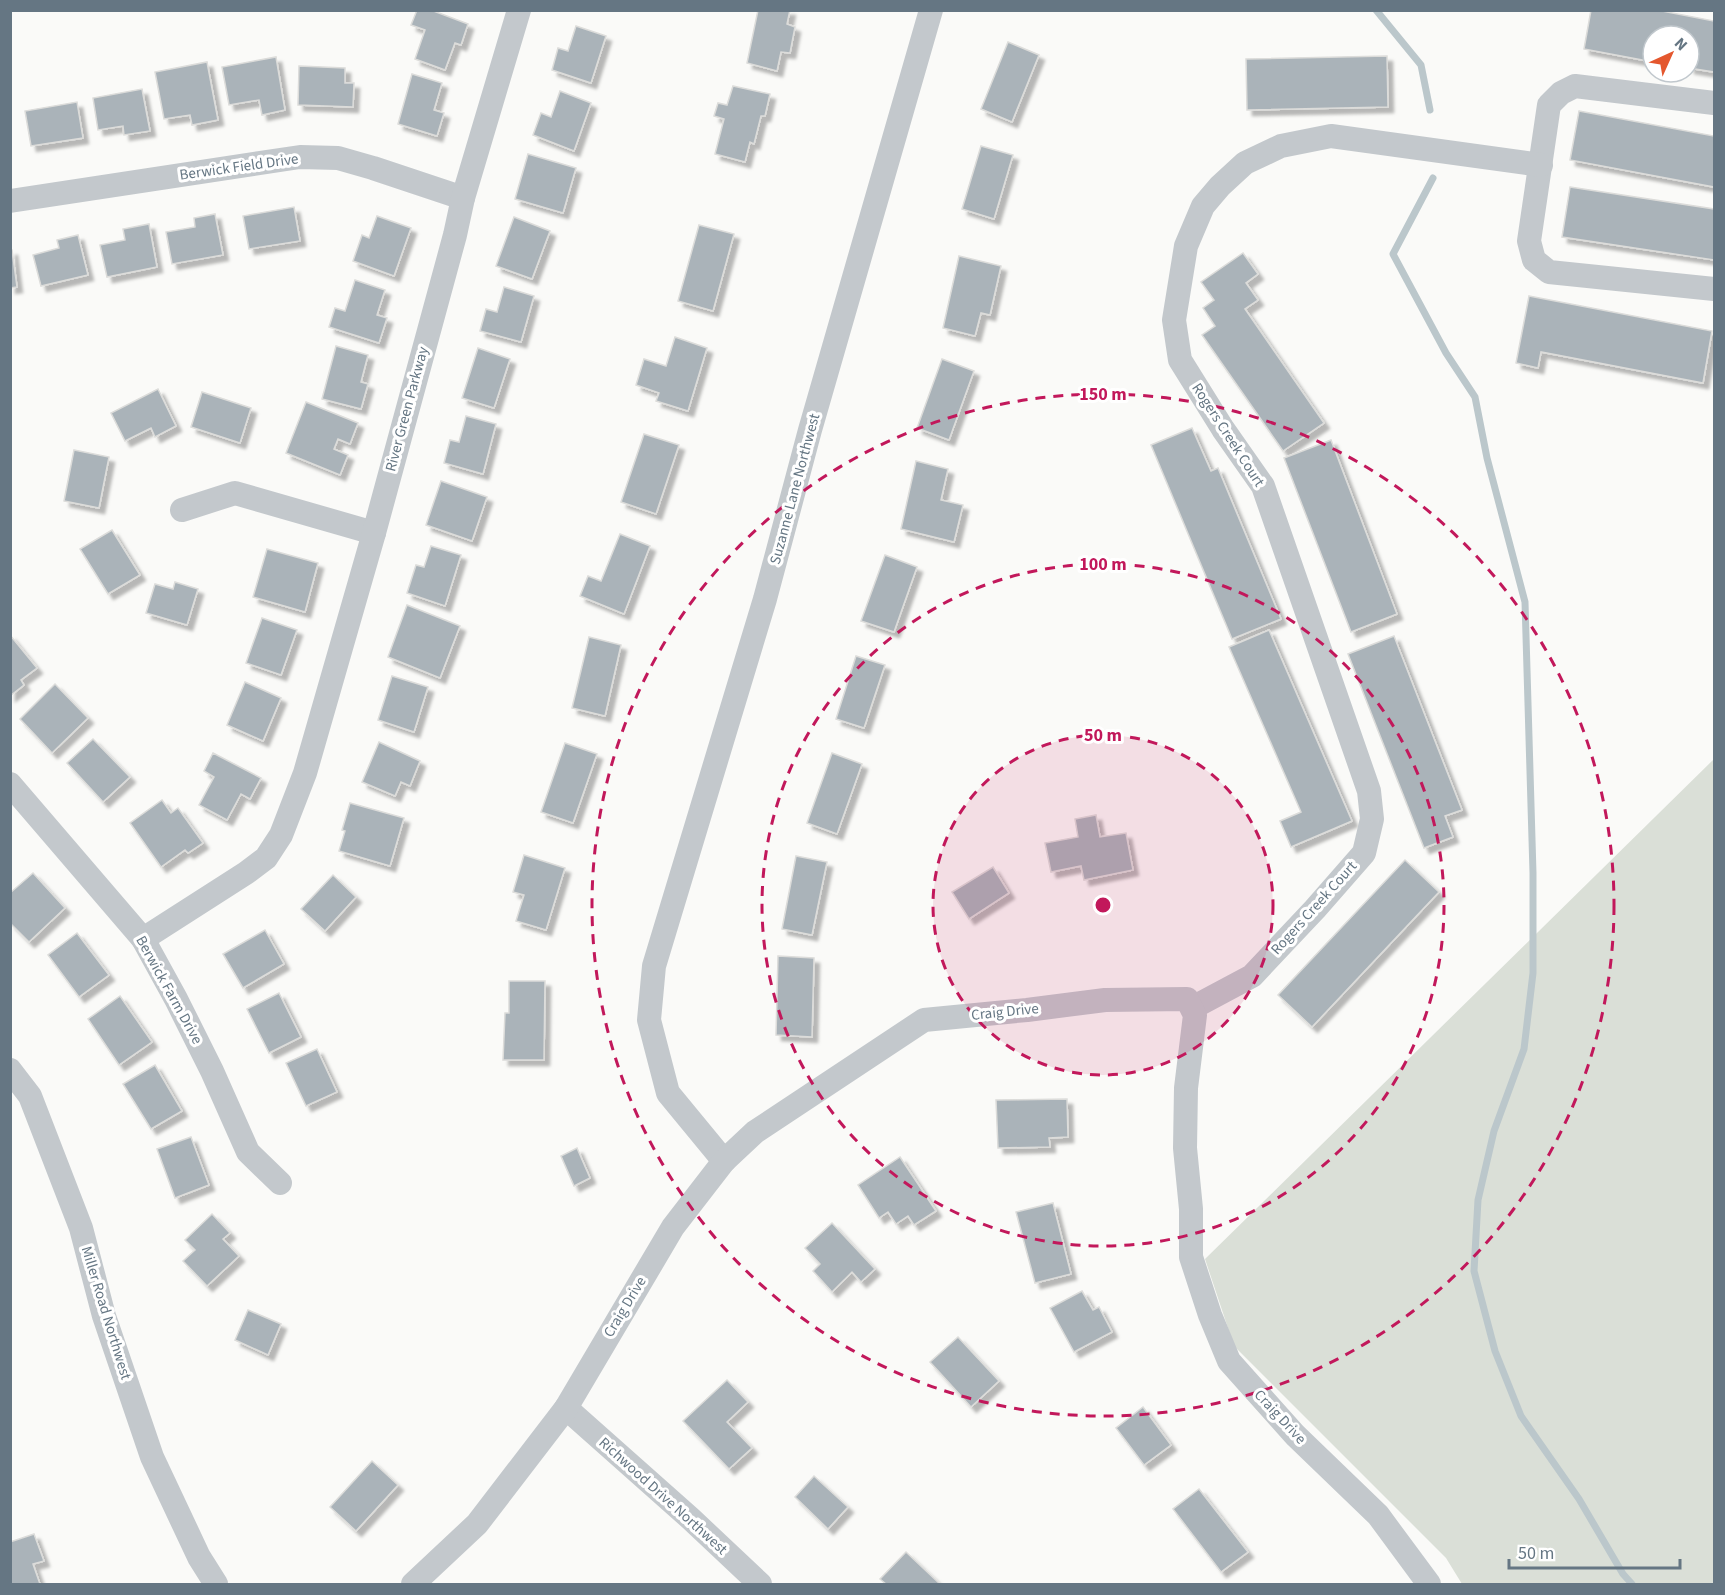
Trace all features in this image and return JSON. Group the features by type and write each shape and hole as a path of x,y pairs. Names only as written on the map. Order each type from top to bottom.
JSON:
{"street":[{"name":"River Green Parkway","path":"143,939 266,858 281,836 294,807 374,533 463,198 519,10"},
{"name":"Suzanne Lane Northwest","path":"724,1161 668,1093 649,1020 654,966 765,599 810,430 931,10"},
{"path":"1714,103 1575,86 1561,93 1550,105 1529,241 1534,260 1549,272 1714,289"},
{"name":"Rogers Creek Court","path":"1192,1008 1252,976 1260,968 1316,909 1364,853 1372,819 1369,791 1263,486 1223,429 1180,360 1174,320 1186,246 1203,206 1220,186 1245,163 1281,146 1331,136 1540,165"},
{"name":"Berwick Field Drive","path":"10,201 300,157 338,158 463,198"},
{"path":"182,510 235,493 374,533"},
{"name":"Berwick Farm Drive","path":"10,784 143,939 212,1071 248,1152 280,1183"},
{"name":"Craig Drive","path":"413,1584 477,1524 566,1408 673,1227 724,1161 755,1132 924,1020 1105,1000 1187,999 1195,1015 1186,1088 1185,1148 1191,1209 1191,1257 1229,1361 1295,1435 1378,1515 1430,1584"},
{"name":"Miller Road Northwest","path":"10,1070 30,1096 81,1228 104,1316 152,1457 199,1557 216,1584"},
{"name":"Richwood Drive Northwest","path":"566,1408 760,1584"}],"shaded area":[{"path":"1714,759 1714,1584 1462,1584 1446,1558 1234,1346 1205,1259"}],"building":[{"path":"417,10 431,10 468,24 461,45 455,43 445,70 415,59 425,30 411,25"},
{"path":"758,10 790,10 787,24 795,27 790,53 781,52 777,71 747,63"},
{"path":"1591,10 1657,10 1714,21 1714,72 1701,70 1701,24 1641,24 1641,60 1584,49"},
{"path":"576,26 606,36 591,83 552,70 558,48 568,51"},
{"path":"1008,42 1039,55 1012,122 981,109"},
{"path":"1387,56 1388,107 1247,110 1246,59"},
{"path":"276,57 285,110 262,115 259,100 229,105 222,67"},
{"path":"207,62 218,120 192,125 190,115 164,119 155,72"},
{"path":"299,66 345,68 345,83 354,83 353,107 298,105"},
{"path":"412,74 442,83 434,110 444,113 437,136 398,124"},
{"path":"733,86 770,94 765,116 761,116 754,144 750,142 745,162 715,154 724,119 714,116 718,103 727,105"},
{"path":"142,89 150,131 124,135 123,126 98,130 93,98"},
{"path":"560,91 591,103 574,151 533,135 541,113 551,117"},
{"path":"77,102 83,138 31,146 25,111"},
{"path":"1579,111 1714,136 1714,187 1570,160"},
{"path":"981,146 1013,155 994,219 962,209"},
{"path":"528,154 576,168 563,213 515,199"},
{"path":"1570,187 1714,209 1714,260 1562,237"},
{"path":"294,207 300,241 249,249 243,216"},
{"path":"215,214 223,255 172,264 166,232 195,227 194,218"},
{"path":"377,216 411,228 394,276 353,261 362,235 369,238"},
{"path":"514,217 550,231 532,279 496,266"},
{"path":"149,224 157,267 107,277 100,245 125,240 123,229"},
{"path":"699,225 734,234 713,311 678,301"},
{"path":"78,235 88,275 41,286 33,255 59,248 57,240"},
{"path":"10,250 12,250 17,287 10,288"},
{"path":"1243,253 1258,274 1246,283 1258,300 1245,309 1324,423 1283,451 1202,335 1215,326 1203,308 1214,300 1201,282"},
{"path":"959,256 1001,266 990,315 981,313 975,336 943,328"},
{"path":"355,280 385,290 377,315 387,318 379,343 329,327 335,308 345,311"},
{"path":"504,287 534,296 521,342 480,331 486,309 497,312"},
{"path":"1529,296 1712,331 1703,383 1541,352 1538,368 1516,363"},
{"path":"675,337 707,348 688,411 656,401 659,393 636,385 644,359 666,366"},
{"path":"336,346 368,355 361,382 368,384 361,409 322,399"},
{"path":"478,348 510,359 494,408 462,398"},
{"path":"942,359 974,371 949,440 917,428"},
{"path":"158,389 176,426 155,437 151,428 125,441 111,413"},
{"path":"202,392 251,408 240,443 191,427"},
{"path":"306,402 358,423 350,444 338,439 334,449 348,455 340,475 286,453"},
{"path":"466,416 496,424 483,474 444,463 450,440 459,442"},
{"path":"1192,428 1211,471 1218,468 1281,619 1232,639 1151,445"},
{"path":"644,434 679,445 656,514 621,502"},
{"path":"1331,440 1397,614 1351,632 1284,458"},
{"path":"74,450 109,457 99,508 64,501"},
{"path":"916,461 948,469 941,500 963,505 954,542 901,529"},
{"path":"441,481 487,497 472,541 426,525"},
{"path":"112,530 140,575 108,594 80,549"},
{"path":"620,534 650,546 624,614 580,596 588,576 601,581"},
{"path":"431,546 461,555 445,606 407,593 416,565 424,567"},
{"path":"267,549 318,563 305,612 253,597"},
{"path":"885,555 917,567 894,632 861,621"},
{"path":"175,582 198,589 187,625 146,613 155,584 173,589"},
{"path":"407,605 460,626 440,678 388,657"},
{"path":"262,618 297,630 281,675 246,663"},
{"path":"1269,630 1352,821 1291,847 1280,821 1301,812 1229,647"},
{"path":"10,635 37,668 21,680 24,685 10,696"},
{"path":"1394,636 1462,810 1445,816 1453,837 1424,848 1348,654"},
{"path":"589,637 621,645 605,716 572,708"},
{"path":"856,656 885,665 864,728 836,719"},
{"path":"392,676 428,687 414,732 378,720"},
{"path":"245,682 281,698 263,741 227,725"},
{"path":"55,684 88,718 52,753 20,719"},
{"path":"93,739 130,777 103,802 67,763"},
{"path":"379,742 420,761 410,786 401,782 395,796 362,782"},
{"path":"565,743 597,754 573,823 541,812"},
{"path":"213,753 261,778 250,799 241,794 227,820 199,805 214,777 204,771"},
{"path":"832,753 862,764 837,834 807,823"},
{"path":"162,800 171,813 178,808 203,843 188,853 185,850 161,867 130,823"},
{"path":"350,803 404,818 390,866 339,851"},
{"path":"1096,815 1100,837 1126,833 1133,870 1084,880 1081,866 1051,872 1045,843 1078,837 1075,819"},
{"path":"524,855 565,868 546,930 516,921 524,895 513,892"},
{"path":"796,856 827,862 812,935 782,929"},
{"path":"1405,860 1439,892 1312,1027 1278,995"},
{"path":"993,867 1009,893 969,919 952,892"},
{"path":"33,873 65,908 29,942 10,923 10,893"},
{"path":"333,875 356,897 325,931 301,909"},
{"path":"265,930 284,964 243,988 223,954"},
{"path":"77,933 109,975 79,997 48,955"},
{"path":"778,956 814,958 812,1037 776,1035"},
{"path":"509,981 545,981 544,1060 503,1060 505,1013 509,1013"},
{"path":"279,993 301,1037 269,1053 247,1009"},
{"path":"120,996 152,1042 119,1065 88,1019"},
{"path":"317,1049 337,1092 306,1106 286,1063"},
{"path":"155,1065 182,1111 151,1129 123,1084"},
{"path":"1067,1099 1068,1137 1049,1138 1050,1147 998,1148 996,1100"},
{"path":"191,1137 209,1185 175,1198 157,1149"},
{"path":"577,1148 590,1178 574,1186 561,1156"},
{"path":"900,1157 936,1211 914,1225 908,1216 896,1224 888,1212 879,1218 858,1185"},
{"path":"1053,1203 1071,1274 1035,1283 1016,1212"},
{"path":"212,1214 230,1233 223,1239 239,1256 207,1286 183,1261 195,1250 185,1240"},
{"path":"832,1223 875,1269 861,1282 852,1272 832,1292 813,1271 820,1264 805,1248"},
{"path":"1082,1291 1093,1310 1099,1307 1112,1332 1074,1352 1050,1308"},
{"path":"248,1310 281,1324 268,1355 235,1340"},
{"path":"958,1337 999,1381 971,1407 930,1362"},
{"path":"727,1380 748,1402 727,1422 752,1448 729,1469 683,1421"},
{"path":"1143,1407 1171,1445 1144,1465 1116,1428"},
{"path":"372,1461 398,1485 356,1531 330,1507"},
{"path":"814,1476 848,1507 828,1529 795,1497"},
{"path":"1199,1489 1248,1552 1221,1572 1173,1509"},
{"path":"34,1534 44,1561 33,1564 40,1584 10,1584 10,1542"},
{"path":"906,1552 940,1584 886,1584 880,1579"}],"waterway":[{"path":"1376,10 1421,65 1430,110"},
{"path":"1433,178 1393,254 1446,353 1475,397 1487,458 1525,602 1533,873 1533,973 1524,1049 1494,1131 1478,1200 1474,1271 1495,1351 1521,1416 1579,1499 1623,1574 1632,1584"}]}
